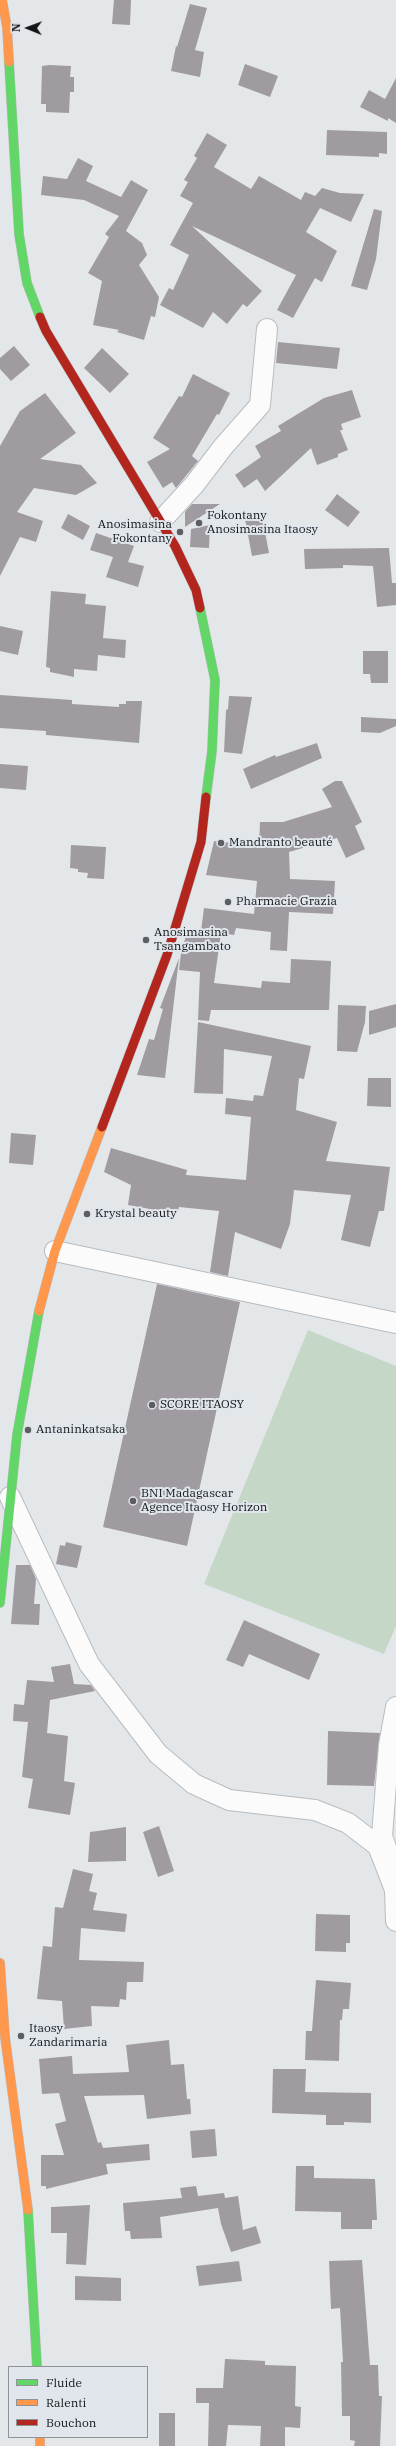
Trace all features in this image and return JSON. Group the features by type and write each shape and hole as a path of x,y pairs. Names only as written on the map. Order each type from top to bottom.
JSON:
{"street":[{"path":"0,1598 17,1435 38,1312 56,1251 167,955 201,842 212,751 215,680 196,590 175,546 46,331 28,283 19,234 7,26 2,0"},
{"path":"160,522 194,485 223,447 260,405 267,329"},
{"path":"56,1251 396,1323"},
{"path":"10,1497 89,1664 158,1754 194,1784 229,1800 315,1810 348,1823 378,1846 395,1890 396,1922"},
{"path":"396,1707 388,1745 382,1836 396,1875"},
{"path":"0,1963 5,2037 30,2224 37,2366"}],"green space":[{"path":"308,1330 396,1366 396,1626 384,1654 204,1584"}],"building":[{"path":"114,0 131,0 130,25 112,24"},
{"path":"190,4 207,8 195,50 204,52 200,77 171,71 176,46 177,47"},
{"path":"245,64 278,76 270,97 238,85"},
{"path":"42,66 71,66 70,77 74,77 74,92 70,92 69,113 46,112 46,104 41,104"},
{"path":"396,78 396,123 388,118 388,121 360,107 369,90 385,99"},
{"path":"327,130 387,132 387,154 379,153 379,157 326,155"},
{"path":"207,133 227,145 214,167 251,189 259,176 301,200 305,192 315,196 322,188 340,193 364,194 351,222 320,208 306,232 337,251 322,282 315,278 293,318 277,310 296,275 192,226 262,291 247,307 243,304 227,324 213,312 203,328 160,305 169,288 173,290 189,255 170,245 193,203 180,196 188,182 184,180 197,158 194,156"},
{"path":"78,158 93,166 86,181 121,197 131,180 148,190 126,231 142,243 147,255 139,265 159,297 155,317 151,316 144,340 117,332 119,330 93,325 102,281 88,273 109,237 105,234 119,216 84,200 41,195 43,176 67,179"},
{"path":"374,209 382,211 376,259 367,290 351,286"},
{"path":"278,342 340,348 337,369 276,363"},
{"path":"14,346 30,365 11,381 0,369 0,358"},
{"path":"102,348 129,374 110,393 84,368"},
{"path":"193,374 230,393 219,415 217,414 192,456 198,461 176,488 172,482 163,488 147,462 170,449 153,438 179,396 182,397"},
{"path":"352,390 361,417 341,424 343,430 340,430 348,450 338,454 338,457 317,465 311,448 265,491 257,479 244,488 235,475 261,457 255,446 281,431 278,426 324,398"},
{"path":"45,393 76,433 40,459 81,465 97,483 76,495 34,488 17,512 43,521 36,542 20,537 0,576 0,446 20,411"},
{"path":"337,494 360,512 348,527 325,510"},
{"path":"192,504 220,504 185,527 185,512"},
{"path":"68,514 90,526 83,540 61,528"},
{"path":"262,516 269,553 252,556 245,519"},
{"path":"210,525 209,548 190,547 191,529"},
{"path":"96,533 134,546 128,562 144,566 138,587 106,577 113,557 90,550"},
{"path":"389,548 392,583 396,583 396,605 377,607 373,566 343,565 343,568 305,569 304,549"},
{"path":"51,591 86,594 85,604 106,606 103,638 126,640 125,658 98,655 97,671 74,669 74,677 50,672 50,668 46,667"},
{"path":"0,626 23,631 18,655 0,651"},
{"path":"363,651 388,651 388,683 371,683 370,674 363,674"},
{"path":"0,695 72,700 72,704 119,707 119,704 126,704 126,701 142,701 139,743 46,735 46,731 0,728"},
{"path":"229,696 252,697 242,754 224,752 226,710 228,709"},
{"path":"361,717 396,719 396,726 380,733 361,732"},
{"path":"317,743 322,758 251,789 243,769 275,755 276,757"},
{"path":"0,764 28,766 26,790 0,788"},
{"path":"335,781 342,781 362,822 355,826 365,849 346,858 337,838 289,852 290,879 335,881 333,914 289,912 287,951 270,950 271,932 236,928 234,935 221,933 214,983 261,988 262,981 290,983 291,959 331,961 329,1010 211,1010 209,1021 198,1020 200,972 179,970 181,953 188,929 201,931 204,908 254,914 257,881 206,875 214,841 259,846 260,822 283,822 332,807 322,789"},
{"path":"71,845 106,847 104,879 87,878 88,873 78,872 78,869 70,868"},
{"path":"179,958 165,1078 137,1075 149,1039 154,1040 163,1009 160,1008"},
{"path":"396,1004 396,1027 369,1035 369,1011"},
{"path":"338,1005 366,1006 365,1022 357,1052 337,1051"},
{"path":"198,1022 311,1046 304,1079 299,1078 296,1110 337,1122 326,1161 390,1167 384,1211 379,1211 370,1247 341,1240 351,1195 294,1190 290,1224 281,1249 235,1232 228,1276 210,1272 219,1211 179,1207 177,1214 128,1205 131,1185 104,1172 111,1148 187,1170 186,1175 246,1180 251,1117 225,1114 226,1098 253,1101 254,1095 263,1096 272,1056 224,1049 223,1094 194,1093"},
{"path":"368,1078 391,1078 391,1107 367,1106"},
{"path":"11,1133 36,1135 33,1165 9,1163"},
{"path":"157,1284 240,1302 187,1546 103,1527"},
{"path":"66,1542 82,1546 77,1568 56,1564 60,1545 65,1546"},
{"path":"16,1565 30,1565 36,1579 34,1604 40,1604 39,1625 11,1624"},
{"path":"244,1620 320,1654 309,1680 249,1654 243,1667 226,1660"},
{"path":"70,1664 74,1684 91,1685 95,1691 50,1700 47,1733 68,1736 64,1781 75,1783 70,1815 28,1808 33,1779 22,1777 28,1722 13,1721 14,1704 24,1705 27,1680 54,1682 51,1667"},
{"path":"328,1731 380,1733 374,1786 327,1785"},
{"path":"159,1826 174,1871 158,1877 143,1832"},
{"path":"126,1827 126,1861 88,1862 90,1832"},
{"path":"73,1869 93,1874 89,1891 97,1893 93,1910 127,1914 125,1932 81,1928 79,1960 144,1962 143,1982 127,1982 126,2000 120,1999 119,2007 91,2006 92,2026 64,2029 62,2001 37,1999 43,1946 52,1947 55,1907 63,1908"},
{"path":"316,1914 350,1915 350,1943 346,1943 346,1952 315,1951"},
{"path":"316,1980 351,1983 349,2009 343,2009 342,2020 340,2020 339,2061 305,2060 306,2031 312,2031"},
{"path":"169,2040 171,2065 184,2064 187,2099 190,2099 191,2114 147,2119 144,2095 84,2096 98,2143 101,2142 103,2148 149,2144 150,2160 106,2164 108,2174 46,2189 46,2186 41,2186 41,2155 64,2155 55,2124 66,2121 59,2093 42,2094 39,2059 72,2056 73,2074 129,2072 126,2045"},
{"path":"273,2069 306,2069 305,2092 371,2093 371,2123 344,2122 344,2125 326,2125 326,2115 272,2113"},
{"path":"215,2129 217,2156 192,2158 190,2131"},
{"path":"296,2166 314,2166 314,2178 375,2179 377,2220 372,2220 372,2229 341,2229 341,2212 295,2211"},
{"path":"196,2186 198,2196 224,2193 225,2198 238,2196 243,2230 256,2226 261,2243 231,2252 221,2224 218,2208 160,2217 162,2238 131,2239 130,2231 125,2231 123,2203 182,2198 180,2188"},
{"path":"90,2205 86,2265 66,2264 67,2233 51,2233 51,2207"},
{"path":"362,2260 370,2365 378,2365 379,2396 382,2396 380,2446 354,2446 355,2441 350,2440 350,2416 342,2416 341,2362 343,2362 340,2308 331,2309 329,2261"},
{"path":"239,2261 242,2281 199,2286 196,2266"},
{"path":"75,2276 121,2278 121,2301 75,2300"},
{"path":"225,2359 265,2361 265,2365 296,2366 295,2406 301,2407 300,2428 285,2427 285,2446 260,2446 261,2426 228,2425 226,2446 208,2446 209,2403 196,2403 196,2388 223,2388"},
{"path":"159,2413 175,2413 175,2446 159,2446"}],"traffic: fast":[{"path":"9,62 19,234 27,283 40,317"},
{"path":"200,608 215,680 212,751 206,797"},
{"path":"0,1603 17,1435 39,1311"},
{"path":"28,2210 37,2366"}],"traffic: slow":[{"path":"2,0 7,27 9,62"},
{"path":"39,1311 55,1251 102,1127"},
{"path":"0,1963 5,2037 28,2210"},
{"path":"40,2438 40,2446"}],"traffic: jam":[{"path":"40,317 46,331 175,546 196,590 200,608"},
{"path":"102,1127 167,955 201,842 206,797"}],"place":[{"name":"Fokontany Anosimasina Itaosy","path":"199,523"},
{"name":"Anosimasina Fokontany","path":"180,532"},
{"name":"Mandranto beauté","path":"221,843"},
{"name":"Pharmacie Grazia","path":"228,902"},
{"name":"Anosimasina Tsangambato","path":"146,940"},
{"name":"Krystal beauty","path":"87,1214"},
{"name":"SCORE ITAOSY","path":"152,1405"},
{"name":"Antaninkatsaka","path":"28,1430"},
{"name":"BNI Madagascar Agence Itaosy Horizon","path":"133,1501"},
{"name":"Itaosy Zandarimaria","path":"21,2036"}]}
